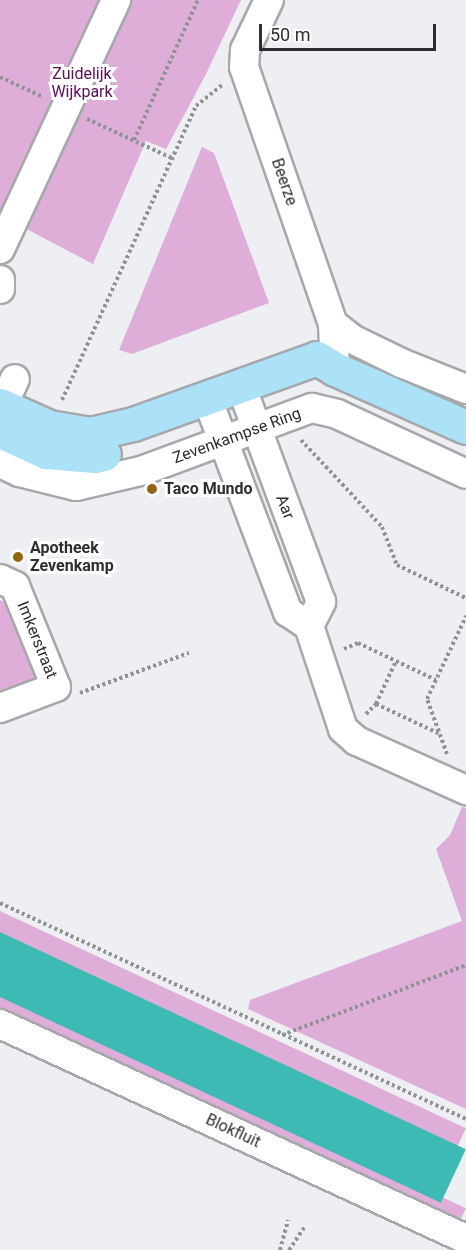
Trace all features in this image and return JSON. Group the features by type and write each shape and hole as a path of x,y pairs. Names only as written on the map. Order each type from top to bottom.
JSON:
{"main road":[{"name":"Zevenkampse Ring","path":"3,406 46,452 94,456 215,418 335,369"},
{"path":"335,369 466,428"}],"street":[{"path":"0,249 116,0"},
{"path":"244,67 245,51 269,0"},
{"name":"Beerze","path":"244,67 333,324 335,369"},
{"path":"0,280 0,289"},
{"path":"333,324 352,339 466,389"},
{"name":"Zevenkampse Ring","path":"247,405 283,418 312,408 337,414 466,474"},
{"name":"Aar","path":"215,418 288,612 309,626 321,602 247,405"},
{"name":"Zevenkampse Ring","path":"0,463 19,472 76,486 144,470 215,418"},
{"name":"Imkerstraat","path":"0,579 15,586 56,687 0,708"},
{"path":"309,626 343,729 357,741 462,789"},
{"name":"Blokfluit","path":"0,1024 466,1239"}],"path":[{"path":"134,140 198,0"},
{"path":"63,400 196,106 244,67"},
{"path":"53,396 73,404"},
{"path":"283,418 382,526 397,566 466,598"},
{"path":"462,789 427,699 466,616"},
{"path":"320,658 358,643 435,680"},
{"path":"56,687 78,694 189,653"},
{"path":"343,729 376,704 396,661"},
{"path":"376,704 440,734"},
{"path":"0,903 466,1119"},
{"path":"282,1035 466,965"},
{"path":"280,1250 288,1220"},
{"path":"289,1250 304,1228"}],"green space":[{"name":"Zuidelijk Wijkpark","path":"0,0 241,0 206,74 166,149 146,141 93,264 0,215"},
{"path":"202,147 214,153 269,303 132,354 119,350"},
{"path":"0,600 12,606 37,677 28,693 0,703"},
{"path":"462,807 466,808 466,1109 248,1009 250,1000 462,921 436,849 450,835"},
{"path":"0,911 466,1128 457,1147 0,934"},
{"path":"0,991 466,1208 455,1232 0,1020"}],"water":[{"path":"0,932 466,1149 441,1203 0,997"}],"place":[{"name":"Taco Mundo","path":"152,489"},
{"name":"Apotheek Zevenkamp","path":"18,557"}]}
